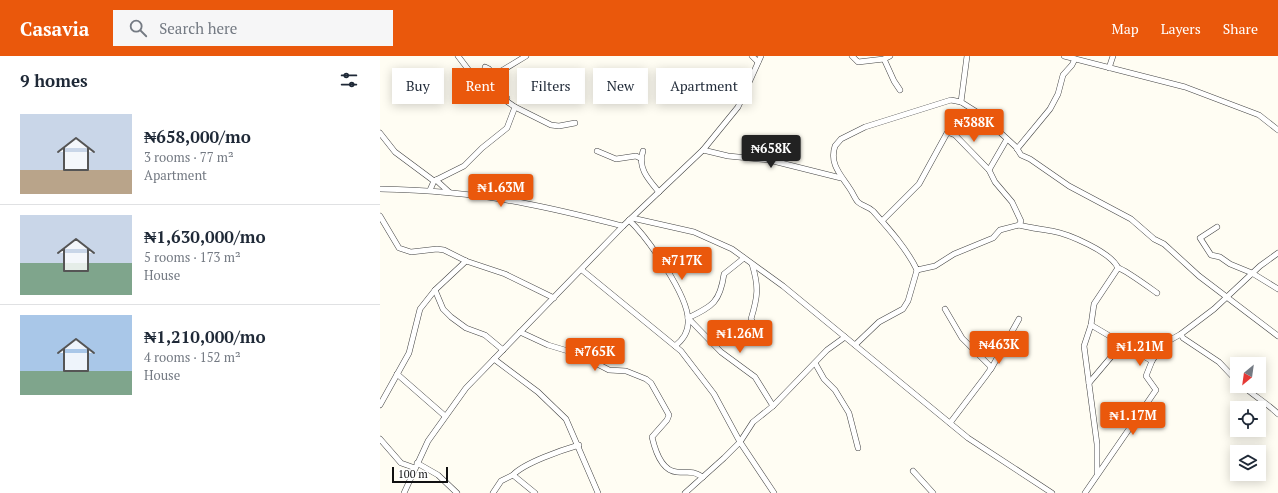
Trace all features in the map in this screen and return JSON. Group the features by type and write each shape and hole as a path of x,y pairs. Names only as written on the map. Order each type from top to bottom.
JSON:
{"street":[{"path":"458,56 467,68"},
{"path":"506,68 526,56"},
{"path":"752,56 758,62"},
{"path":"404,493 428,441 466,388 623,226 703,150 738,107 761,56"},
{"path":"852,56 858,62 884,59 890,56"},
{"path":"961,102 967,56"},
{"path":"1064,56 1185,87 1259,115 1278,130"},
{"path":"1109,68 1112,56"},
{"path":"884,59 894,82 900,90"},
{"path":"1017,149 1050,109 1058,94 1063,75 1075,59"},
{"path":"855,345 880,322 903,309 917,270 909,255 882,221 871,209 858,202 841,178 833,161 835,146 841,139 865,127 911,114 933,105 951,100 961,102 980,114 1017,149 1021,155 1030,159 1061,182 1131,219 1154,239 1164,244 1183,263 1278,336"},
{"path":"509,102 534,118 551,125 559,126 574,123"},
{"path":"430,190 435,181 464,166 482,148 507,128 515,107"},
{"path":"882,221 919,184 947,133 950,132 955,135 989,170 995,182 1012,202 1021,221 1019,225"},
{"path":"380,133 395,152 449,192"},
{"path":"989,170 1007,139"},
{"path":"703,150 728,156 769,160 841,178"},
{"path":"597,151 616,159 636,156 640,158"},
{"path":"643,151 640,158 644,172 659,192"},
{"path":"380,188 449,192 528,204 623,226"},
{"path":"380,216 399,248 411,252 436,248 444,250 466,261 505,274 554,298"},
{"path":"631,219 694,232 727,247 744,258 783,286 950,423 1004,463 1052,493"},
{"path":"631,219 654,250 686,305 688,318 685,337 675,346"},
{"path":"917,270 935,266 954,254 993,238 1000,230 1019,225 1063,234 1087,244 1110,258 1118,268 1122,268 1157,293"},
{"path":"1217,227 1200,238 1211,255 1220,257 1230,264 1252,273 1278,289"},
{"path":"1085,493 1097,473 1156,390 1146,376 1152,361 1163,344 1181,334 1226,297 1252,273 1278,253"},
{"path":"688,318 709,308 722,291 724,274 744,258"},
{"path":"380,404 409,353 420,308 435,290 466,261"},
{"path":"752,264 757,283 758,299 751,319 763,342"},
{"path":"1097,473 1097,444 1084,346 1091,325 1094,304 1118,268"},
{"path":"582,270 675,346 714,394 740,442 774,493"},
{"path":"435,290 443,309 451,317 466,328 485,336 503,350"},
{"path":"945,310 962,338 970,348 978,352 990,366 990,370"},
{"path":"688,318 721,352 751,373 773,406"},
{"path":"950,423 990,370 1019,319"},
{"path":"1091,325 1152,361"},
{"path":"520,332 548,345 578,354 609,370 626,371 646,379 651,383 669,415 652,437 655,450 664,466 675,472 692,471 703,477"},
{"path":"1181,334 1183,338 1219,362 1230,374"},
{"path":"685,493 740,442 753,422 773,406 827,350 845,337"},
{"path":"1089,383 1122,344"},
{"path":"494,359 538,392 566,419 579,445 598,493"},
{"path":"815,363 824,379 835,390 848,413 858,448"},
{"path":"397,374 445,416"},
{"path":"1249,393 1260,398 1278,414"},
{"path":"380,439 402,463 416,465 438,475 457,493"},
{"path":"493,493 501,481 513,475 516,471 579,445"},
{"path":"913,471 933,493"},
{"path":"513,475 535,493"}]}
